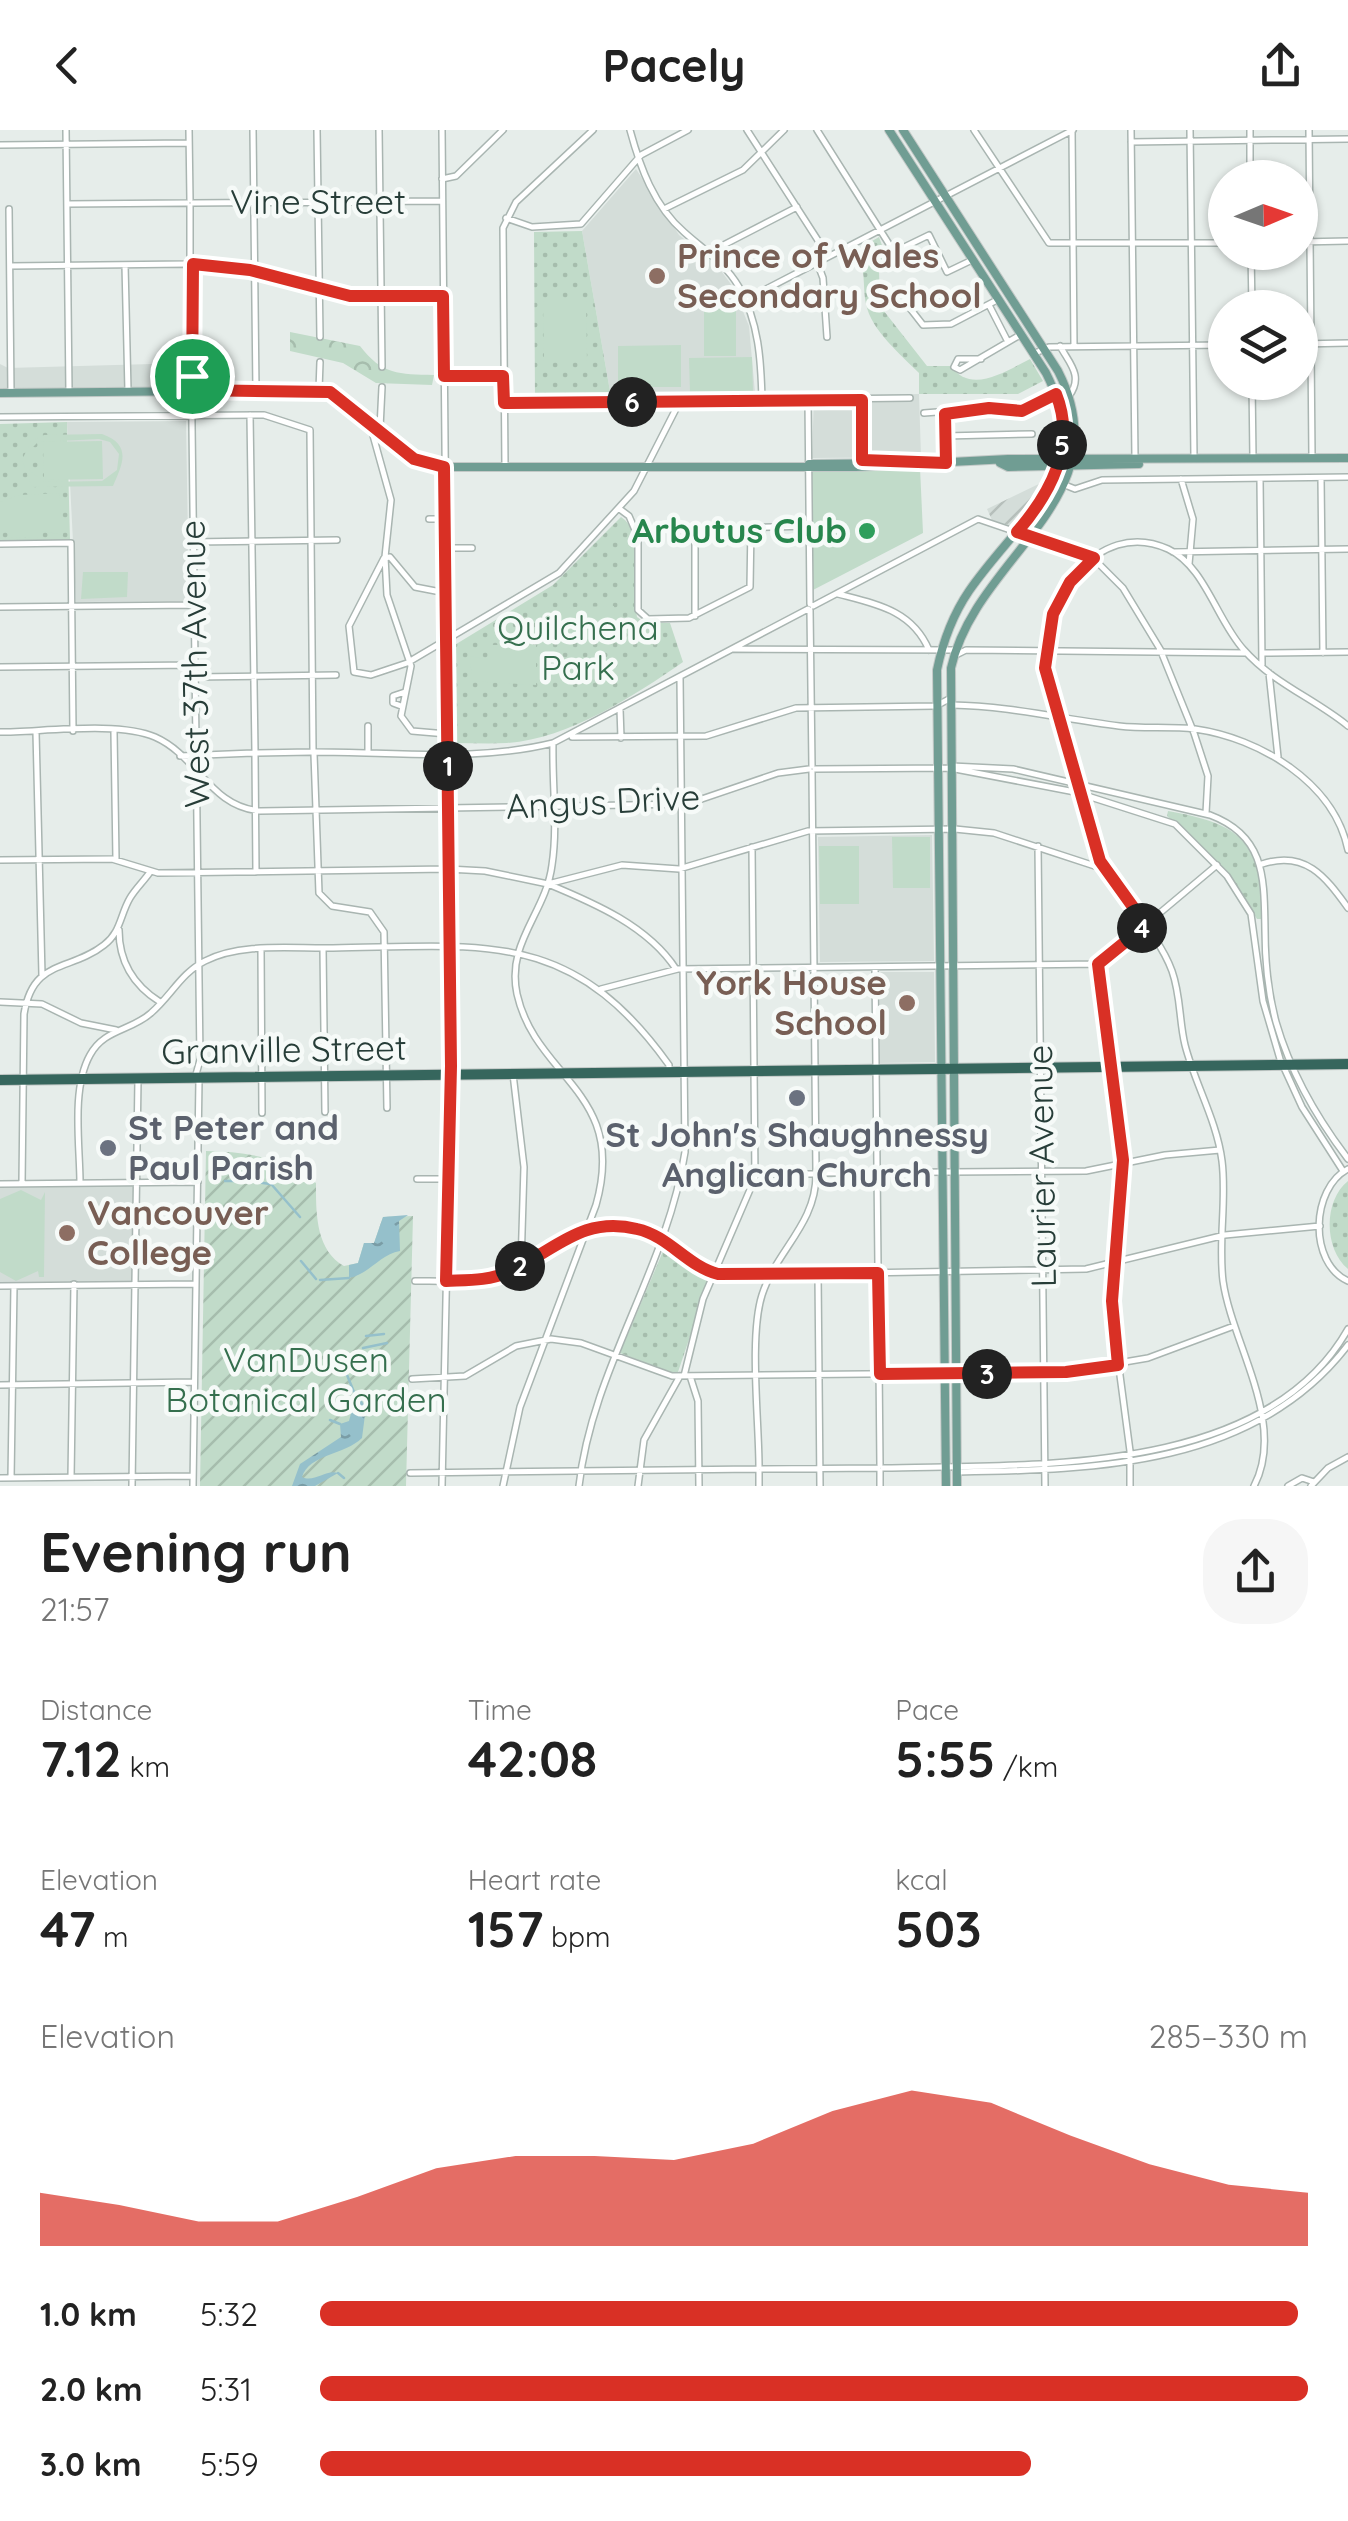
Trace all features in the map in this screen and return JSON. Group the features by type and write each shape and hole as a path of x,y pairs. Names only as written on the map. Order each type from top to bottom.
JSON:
{"highway":[{"name":"Granville Street","path":"0,1080 1348,1064"}],"main road":[{"path":"889,130 972,260 993,302 1034,354 1056,394 1063,426 1059,463 1043,500 962,601 942,650 936,706 937,830 940,966 953,1172 946,1486"},
{"path":"903,130 1044,348 1069,396 1075,431 1065,486 1031,536 982,595 959,640 949,702 952,966 943,1172 949,1272"},
{"path":"0,393 319,390 339,396 370,421 376,432 414,459 444,467 1348,458"},
{"path":"950,1374 956,1486"}],"street":[{"path":"66,130 70,392"},
{"name":"West 37th Avenue","path":"189,130 200,1060 192,1486"},
{"path":"253,130 256,390"},
{"path":"317,130 320,338"},
{"path":"380,130 382,368"},
{"path":"442,130 451,1075 442,1486"},
{"path":"442,179 456,176 503,130"},
{"path":"505,466 506,218 516,202 592,130"},
{"path":"630,130 638,159 664,209 679,228 710,252 745,300 760,346 762,400"},
{"path":"506,218 532,227 581,224 638,159 688,130"},
{"path":"747,130 828,256"},
{"path":"664,209 743,170 763,155 784,130"},
{"path":"817,130 900,261"},
{"path":"974,130 1044,238 1052,244 1208,243"},
{"path":"745,300 1072,130 1074,346"},
{"path":"1130,130 1135,461"},
{"path":"1190,130 1194,460"},
{"path":"1250,130 1250,160"},
{"path":"1309,130 1310,160"},
{"path":"1131,142 1348,140"},
{"path":"0,145 189,142"},
{"name":"Vine Street","path":"67,204 442,201"},
{"path":"710,252 796,207"},
{"path":"9,209 11,393"},
{"path":"894,252 929,235 947,272"},
{"path":"1318,242 1348,242"},
{"path":"936,278 972,260"},
{"path":"817,262 824,278 827,338"},
{"path":"10,266 190,264 255,271 350,296 443,296"},
{"path":"126,265 128,391"},
{"path":"0,299 10,298"},
{"path":"909,307 923,325 946,325 993,302 1008,342"},
{"path":"981,359 955,360 954,366 960,370 981,359 1020,335"},
{"path":"1318,344 1348,343"},
{"path":"1034,354 1060,346 1208,345"},
{"path":"1060,346 1074,365 1074,389 1069,396"},
{"path":"319,390 320,362"},
{"path":"444,376 503,376"},
{"path":"382,387 376,432 392,500 385,557 390,613 410,661 405,692 393,696 394,703 401,706 408,728 447,734"},
{"path":"924,413 989,408 1022,411 1056,394"},
{"path":"504,403 910,398"},
{"path":"759,1486 758,1317 770,1274 806,1220 816,1173 808,400"},
{"path":"862,400 862,463"},
{"path":"1252,400 1253,460"},
{"path":"1312,400 1312,458"},
{"path":"385,557 349,626 352,668 356,674 371,675 410,661 548,581 620,509 649,465 680,401"},
{"path":"250,414 256,872"},
{"path":"0,417 250,414 280,416 310,430 315,871 319,893 332,906 364,909 376,917 386,947 387,1108"},
{"path":"945,414 946,463"},
{"path":"945,436 1032,434"},
{"path":"1260,478 1261,666"},
{"path":"1321,478 1323,652"},
{"path":"1065,486 1076,488 1102,480 1348,478"},
{"path":"1181,480 1192,510 1194,550 1189,566"},
{"path":"620,509 636,530 638,610 643,618 694,616 750,586 751,526"},
{"path":"428,520 445,519"},
{"path":"180,756 368,751 448,754 519,750 552,743 974,520 1094,558 1132,600 1162,654 1192,729 1208,776 1206,814"},
{"path":"694,616 695,529 809,526"},
{"path":"193,542 337,540"},
{"path":"1254,1486 1263,1462 1261,1419 1234,1326 1220,1236 1220,1150 1192,1066 1176,982 1146,925 1104,869 1056,715 1045,652 1047,632 1063,593 1094,558 1128,543 1173,552 1348,549"},
{"path":"0,544 71,544 73,732"},
{"path":"445,548 472,548"},
{"path":"1173,552 1189,566 1246,653 1348,726"},
{"path":"385,557 391,558 414,587 446,593"},
{"path":"838,593 892,610 915,628 929,650"},
{"path":"0,608 194,606"},
{"path":"733,649 1246,653"},
{"path":"1263,653 1348,652"},
{"path":"0,667 195,665"},
{"path":"1269,672 1278,757"},
{"path":"195,677 336,676"},
{"path":"579,1486 592,1420 662,1239 682,1174 687,1133 680,677"},
{"path":"570,736 681,738 721,733 766,714 811,707 936,706 949,702 1120,726 1192,729 1231,736 1278,757 1323,801 1348,846"},
{"path":"620,709 621,738"},
{"path":"368,726 368,751"},
{"path":"114,731 116,859"},
{"name":"Angus Drive","path":"0,732 114,731 154,736 226,802 256,811 682,804 718,797 778,773 812,769 950,768 1079,794 1162,816 1217,865 1256,925 1263,1002 1302,1107 1346,1170"},
{"path":"36,732 42,975"},
{"path":"502,1486 514,1426 601,1186 601,1141 586,1100 525,1017 516,986 517,951 548,884 552,743"},
{"name":"Angus Drive","path":"950,768 954,764 994,766 1206,814 1239,830 1262,864 1271,999 1287,1065 1318,1119 1348,1159"},
{"path":"1162,816 1165,807"},
{"path":"548,884 622,865 683,868 812,830 951,829 994,833 1104,869"},
{"name":"Laurier Avenue","path":"1038,846 1045,1486"},
{"path":"638,1486 649,1430 685,1376 698,1316 714,1272 747,1205 756,1174 752,847"},
{"path":"0,860 116,859 150,872 448,870 510,874 548,884 619,918 676,969"},
{"path":"1262,864 1284,859 1307,863 1326,877 1348,908"},
{"path":"601,989 684,968 1098,964 1217,865"},
{"path":"150,872 129,900 119,930 122,958 130,975 161,1002"},
{"path":"1256,925 1264,925"},
{"path":"22,1184 26,1001 42,975 103,946 119,930"},
{"path":"80,1183 83,1079 93,1050 116,1030 144,1018 178,980 207,960 261,949 450,946 517,951 553,963 601,989 644,1030 669,1065 669,1072"},
{"path":"323,948 325,1112"},
{"path":"261,949 262,1113"},
{"path":"1098,964 1123,1165 1112,1315 1131,1459 1130,1486"},
{"path":"875,967 880,1486"},
{"path":"0,1002 26,1001 50,1006 81,1023 116,1030"},
{"path":"512,1074 524,1166 521,1266"},
{"path":"132,1486 138,1079"},
{"path":"682,1174 1041,1171 1123,1165 1165,1155 1220,1150"},
{"path":"1346,1170 1329,1186 1320,1226 1327,1259 1334,1272 1348,1280"},
{"path":"417,1179 449,1179"},
{"path":"0,1184 198,1182"},
{"path":"415,1281 485,1278 521,1266 565,1236 587,1228 625,1227 662,1239 714,1272 818,1274 1043,1272 1114,1264 1220,1236 1320,1226"},
{"path":"818,1274 820,1486"},
{"path":"71,1477 74,1284"},
{"path":"0,1286 196,1284"},
{"path":"11,1478 14,1286"},
{"path":"412,1379 465,1376 516,1346 546,1340 574,1341 658,1373 685,1376 1044,1373 1118,1365 1174,1350 1234,1326"},
{"path":"1131,1459 1188,1442 1260,1411 1316,1370 1348,1330"},
{"path":"410,1474 956,1468 1131,1459 1189,1449 1261,1419 1298,1396 1348,1345"},
{"path":"685,1376 698,1402 699,1486"},
{"path":"0,1385 194,1382"},
{"path":"1288,1486 1302,1478 1312,1484 1348,1457"},
{"path":"0,1478 193,1476"}],"shaded area":[{"name":"Prince of Wales Secondary School","path":"636,169 679,235 716,264 733,287 749,326 755,393 611,397 582,231"},
{"path":"223,362 223,387 0,389 0,364 8,368"},
{"path":"919,394 921,457 812,458 814,396"},
{"path":"186,421 189,601 76,602 67,422"},
{"path":"1047,480 1015,527 992,520 987,509"},
{"path":"932,835 934,961 820,962 818,837"},
{"name":"York House School","path":"879,972 934,972 935,1062 880,1063"},
{"name":"Vancouver College","path":"133,1185 131,1282 0,1282 0,1187"}],"green space":[{"path":"582,231 611,397 535,399 534,232"},
{"path":"879,237 888,262 879,270 880,306 927,366 951,366 959,375 978,380 1030,359 1043,381 1018,394 919,394 919,373 880,333 866,304 863,270 855,251"},
{"path":"543,300 586,300 587,362 544,362"},
{"path":"704,303 736,303 736,356 704,356"},
{"path":"290,332 360,346 384,368 434,375 432,385 376,383 343,363 290,351"},
{"path":"681,345 681,387 618,387 618,346"},
{"path":"752,357 753,392 690,393 689,358"},
{"path":"67,422 70,540 0,540 0,424"},
{"path":"102,434 112,439 122,456 113,486 32,487 22,460 31,441 44,435","holes":["38,442 110,442 119,454 117,470 102,481 44,482 28,469 28,452"]},
{"path":"102,441 103,479 44,480 43,442"},
{"name":"Arbutus Club","path":"920,468 923,533 813,590 812,471"},
{"path":"59,493 63,535 42,531 41,537 8,538 8,518 0,518 0,502 20,495"},
{"name":"Quilchena Park","path":"621,517 634,536 637,617 644,622 670,623 683,662 622,702 577,725 530,740 452,743 453,646 553,585"},
{"path":"83,572 128,572 127,597 81,599"},
{"path":"614,606 615,642 542,642 541,608"},
{"path":"488,645 536,645 536,685 472,681 470,656 488,660"},
{"path":"1168,811 1214,823 1243,841 1258,871 1262,919 1257,919 1226,870 1167,816"},
{"path":"892,837 930,837 930,888 893,888"},
{"path":"819,846 859,846 859,904 820,904"},
{"name":"VanDusen Botanical Garden","path":"206,1151 264,1158 290,1167 316,1183 322,1240 334,1259 344,1266 358,1263 364,1243 374,1243 383,1217 413,1216 406,1486 200,1486"},
{"path":"1348,1181 1348,1269 1334,1250 1330,1225 1334,1200"},
{"path":"21,1190 41,1200 45,1192 44,1277 39,1277 38,1271 16,1281 0,1272 0,1199"},
{"path":"666,1244 710,1277 677,1375 620,1353"}],"water":[{"path":"408,1215 399,1221 400,1251 349,1278 349,1265 358,1263 364,1243 374,1243 383,1217"},
{"path":"359,1397 366,1407 362,1438 312,1464 302,1477 338,1473 315,1486 292,1486 300,1464 341,1437 340,1424 349,1421 355,1398"}],"waterway":[{"path":"225,1181 253,1181"},
{"path":"256,1182 270,1184"},
{"path":"272,1185 300,1217"},
{"path":"301,1261 316,1279"},
{"path":"320,1280 349,1278"},
{"path":"366,1336 384,1334"},
{"path":"363,1348 387,1343"},
{"path":"356,1397 345,1370 360,1356"},
{"path":"330,1420 340,1424"},
{"path":"338,1473 344,1478"}],"place":[{"name":"Prince of Wales Secondary School","path":"657,276"},
{"name":"Arbutus Club","path":"867,531"},
{"name":"York House School","path":"907,1003"},
{"name":"St John's Shaughnessy Anglican Church","path":"797,1098"},
{"name":"St Peter and Paul Parish","path":"108,1148"},
{"name":"Vancouver College","path":"67,1233"}],"route":[{"path":"215,264 350,296 443,296 444,376 503,376 504,403 862,400 862,460 946,463 945,414 984,412 989,408 1022,411 1056,394 1063,434 1058,466 1043,500 1017,532 1094,558 1070,582 1053,614 1047,632 1045,668 1100,861 1146,925 1098,964 1123,1160 1112,1301 1118,1365 1066,1372 880,1374 878,1273 718,1274 637,1228 592,1227 565,1236 528,1262 500,1275 446,1281 451,1066 444,467 414,459 330,392 192,390 192,376 190,267 215,264"}]}
